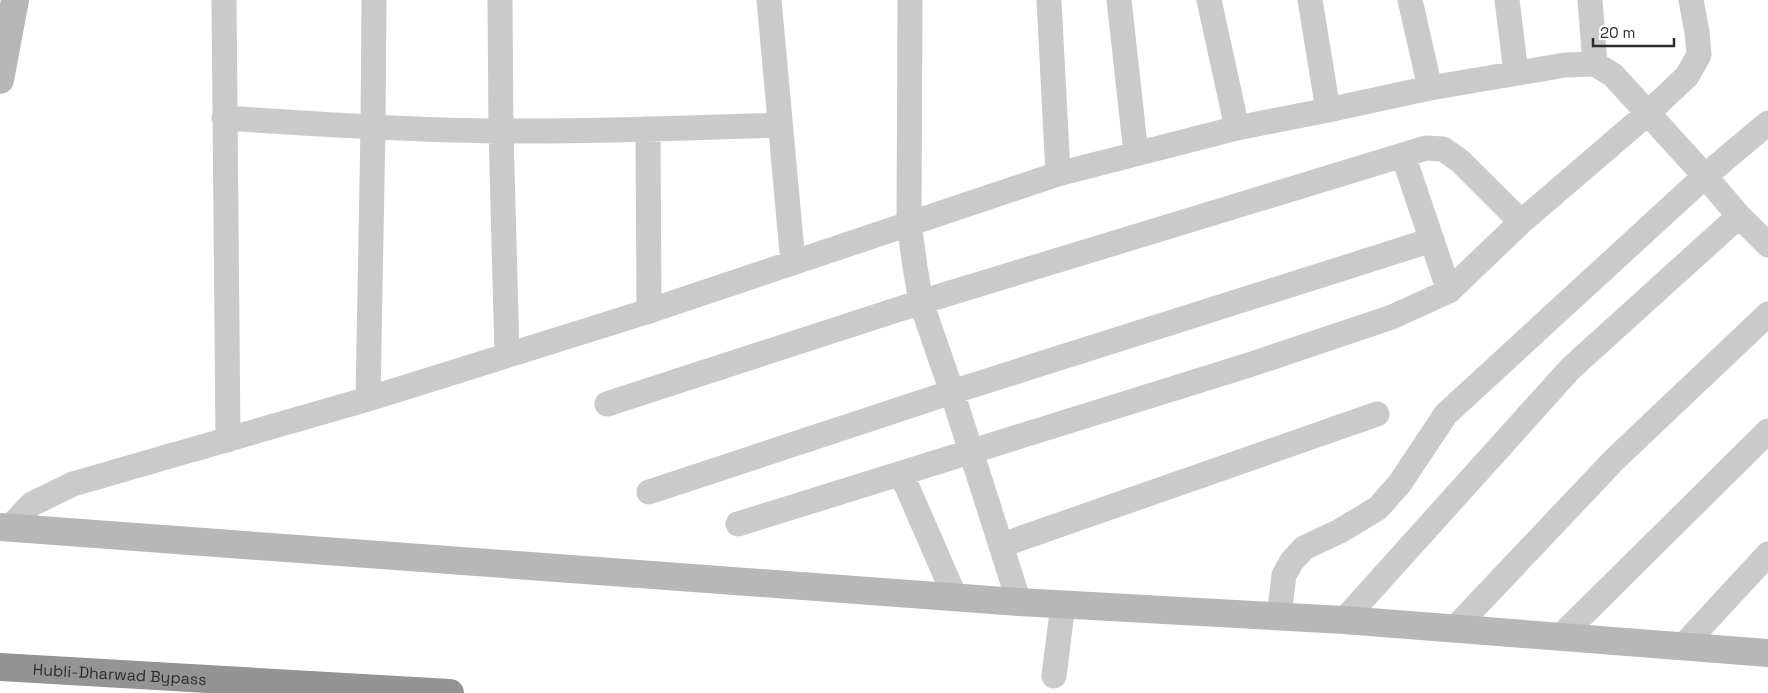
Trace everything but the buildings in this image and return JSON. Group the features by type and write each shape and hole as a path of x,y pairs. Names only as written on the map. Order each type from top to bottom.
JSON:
{"highway":[{"name":"Hubli-Dharwad Bypass","path":"0,667 450,693"}],"street":[{"path":"0,80 15,0"},
{"path":"224,0 228,440"},
{"path":"368,399 374,0"},
{"path":"500,0 506,354"},
{"path":"770,0 793,262"},
{"path":"910,0 909,223 921,302 1002,545 1019,602"},
{"path":"1049,0 1058,174"},
{"path":"1119,0 1136,154"},
{"path":"1209,0 1237,128"},
{"path":"1310,0 1328,110"},
{"path":"1410,0 1430,88"},
{"path":"1507,0 1516,73"},
{"path":"1590,0 1595,64"},
{"path":"738,524 1258,362 1392,317 1449,291 1522,222 1648,113 1687,76 1699,56 1691,0"},
{"path":"5,527 32,504 73,484 368,399 506,354 649,311 1058,174 1237,128 1430,88 1565,64 1595,64 1613,75 1739,216 1768,244"},
{"path":"224,118 373,128 501,130 648,129 780,125"},
{"path":"1279,617 1284,574 1292,560 1304,548 1340,531 1378,508 1400,483 1446,414 1705,176 1768,123"},
{"path":"648,129 649,311"},
{"path":"607,404 921,302 1426,148 1443,149 1460,161 1522,222"},
{"path":"1403,155 1449,291"},
{"path":"1344,620 1571,368 1739,216"},
{"path":"649,492 952,392 1432,240"},
{"path":"1454,629 1614,460 1768,314"},
{"path":"1002,545 1377,414"},
{"path":"1560,637 1768,431"},
{"path":"901,473 954,597"},
{"path":"5,527 1019,602 1344,620 1768,653"},
{"path":"1683,646 1768,554"},
{"path":"1054,676 1062,604"}]}
